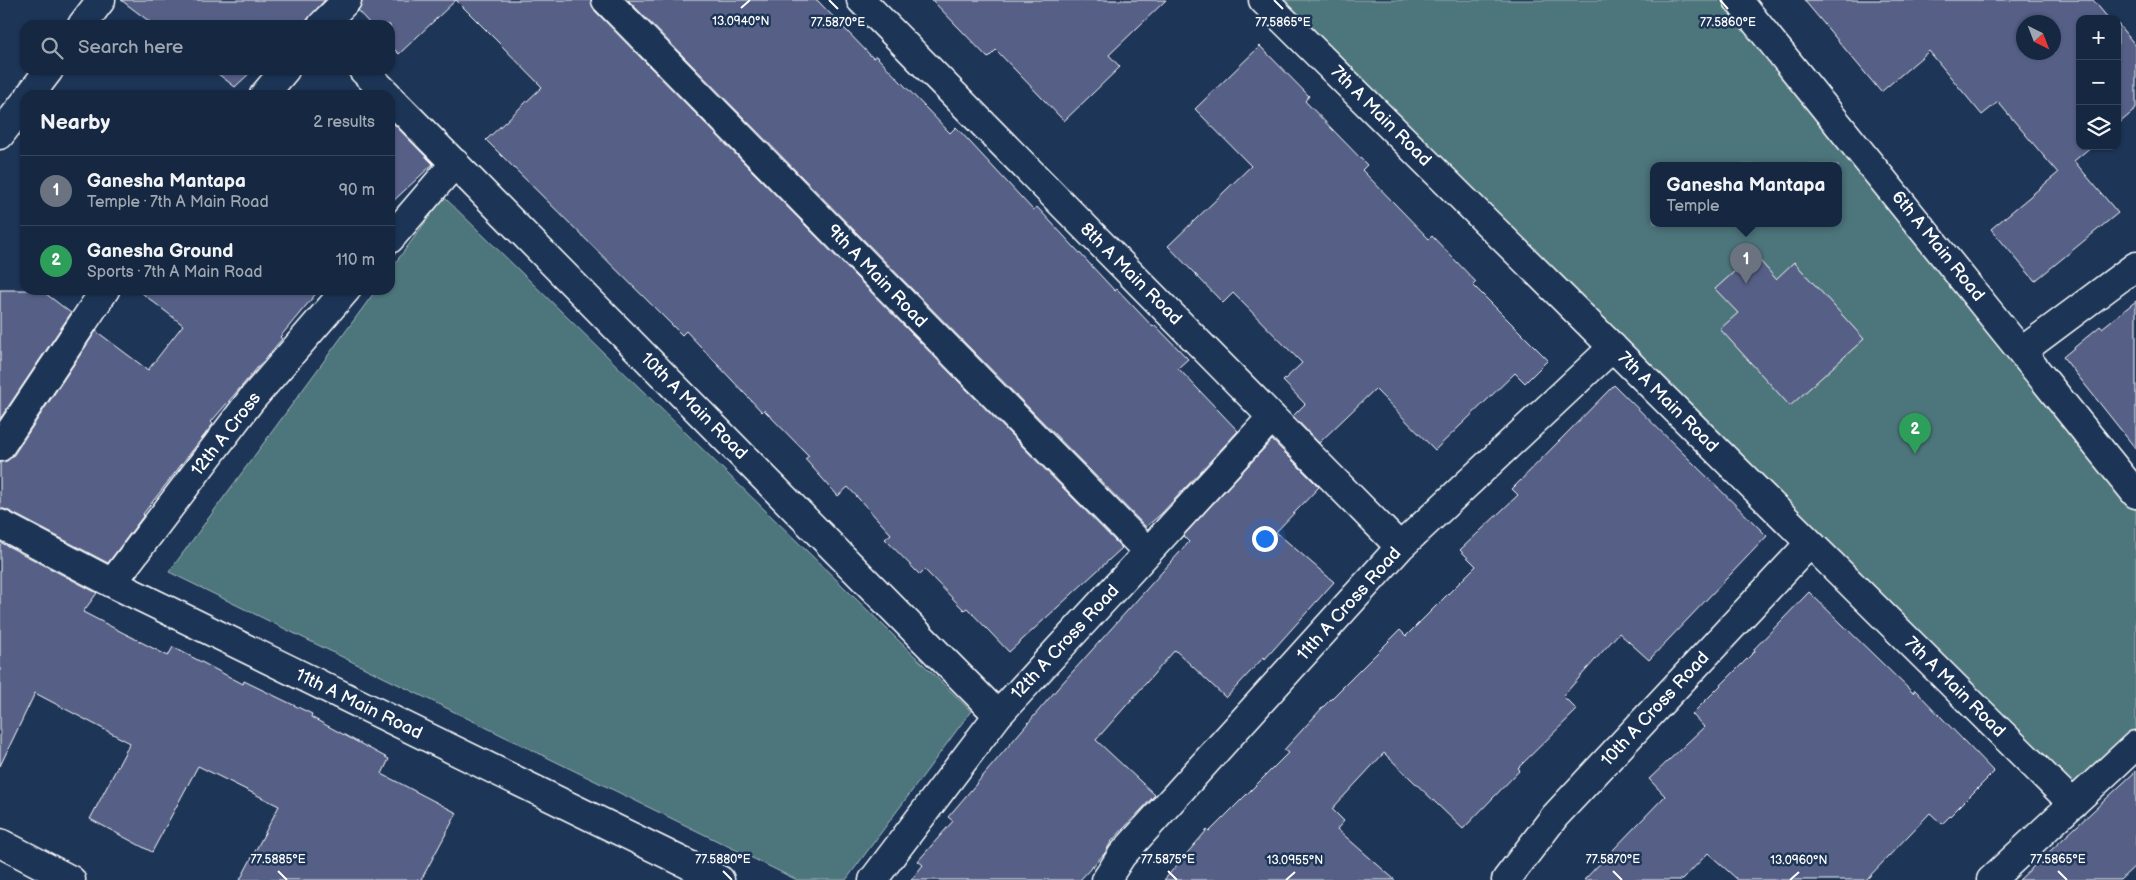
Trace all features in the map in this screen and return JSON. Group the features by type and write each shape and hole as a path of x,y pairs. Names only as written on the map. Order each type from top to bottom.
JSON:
{"street":[{"path":"86,20 101,0"},
{"path":"327,20 347,0"},
{"name":"9th A Main Road","path":"606,0 1148,552"},
{"name":"8th A Main Road","path":"861,0 1400,547"},
{"name":"7th A Main Road","path":"1263,0 2073,804"},
{"name":"6th A Main Road","path":"1738,0 2136,494"},
{"path":"34,90 45,75"},
{"path":"268,90 281,75"},
{"name":"10th A Main Road","path":"368,75 383,90"},
{"name":"10th A Main Road","path":"395,102 998,715"},
{"path":"0,135 20,109"},
{"path":"395,233 455,163"},
{"path":"2022,351 2136,266"},
{"path":"0,447 102,295"},
{"name":"12th A Cross","path":"112,583 251,400 342,295"},
{"name":"11th A Cross Road","path":"1106,880 1122,855 1400,547 1613,347"},
{"name":"12th A Cross Road","path":"872,880 998,715 1272,418"},
{"name":"11th A Main Road","path":"0,524 112,583 720,880"},
{"name":"10th A Cross Road","path":"1506,880 1555,816 1810,543"},
{"path":"1991,880 2136,745"},
{"path":"0,843 71,880"}],"green space":[{"path":"1281,0 1727,0 2136,510 2136,732 2075,789"},
{"path":"444,197 971,711 846,880 797,880 169,572 372,295 395,295 395,263"}],"building":[{"path":"121,0 325,0 307,20 147,20"},
{"path":"362,0 456,0 399,54 395,50 395,20 366,20 358,11"},
{"path":"456,0 591,0 595,11 1122,548 1009,652 967,608 964,610 925,570 920,575 885,539 891,534 848,487 838,496 805,459 809,456 764,410 762,412 686,331 682,335 486,140 542,87"},
{"path":"628,0 817,0 873,58 876,56 950,133 956,127 1033,210 1037,207 1115,291 1117,289 1153,327 1155,325 1188,359 1178,368 1238,431 1161,514 1146,527"},
{"path":"932,0 1166,0 1109,55 1120,67 1064,121 996,50 988,58"},
{"path":"1804,0 2093,0 2106,15 2076,15 2076,150 2087,150 2074,161 2118,213 2035,281 1991,229 2058,173 1998,102 1982,115 1929,51 1881,92"},
{"path":"2121,28 2136,46 2136,109 2121,122"},
{"path":"1260,46 1309,96 1305,101 1367,165 1362,170 1429,239 1432,236 1476,282 1473,285 1548,360 1525,383 1515,373 1435,450 1375,389 1319,443 1293,416 1305,404 1283,381 1302,363 1233,293 1223,303 1168,246 1251,166 1195,109"},
{"path":"219,75 248,75 235,87"},
{"path":"395,125 433,164 395,199"},
{"path":"1754,254 1776,279 1794,262 1864,339 1790,406 1720,329 1738,313 1715,289"},
{"path":"0,290 20,290 20,295 48,295 71,313 0,419"},
{"path":"144,295 315,295 280,337 282,339 211,422 213,424 143,514 108,563 0,508 0,462 7,461 13,456 96,331 148,370 183,325"},
{"path":"2136,301 2136,449 2063,357 2100,326 2102,328"},
{"path":"1614,385 1767,536 1649,660 1619,633 1563,696 1577,710 1518,768 1520,770 1463,829 1384,753 1332,809 1344,821 1337,829 1395,880 1164,880 1207,830 1209,832 1288,753 1284,750 1323,707 1400,630 1406,636 1476,566 1460,550 1518,495 1512,489"},
{"path":"1272,440 1319,487 1276,532 1334,582 1265,659 1264,657 1226,698 1175,650 1096,740 1155,795 1111,842 1105,853 1080,880 911,880 923,865 918,861 953,821 948,817 1057,689 1189,542 1183,536"},
{"path":"0,542 97,593 83,612 168,656 173,647 243,684 244,681 312,714 311,717 389,759 382,774 457,813 421,880 240,880 279,806 198,766 152,852 90,819 130,743 35,693 0,766"},
{"path":"1809,592 1913,693 1915,690 1994,772 1942,824 1930,813 1866,880 1738,880 1708,853 1682,880 1584,880 1665,796 1649,779 1704,727 1692,714 1755,651 1754,649"},
{"path":"2136,771 2136,865 2120,880 2019,880"}],"place":[{"name":"Ganesha Mantapa","path":"1746,284"},
{"name":"Ganesha Ground","path":"1915,454"}]}
